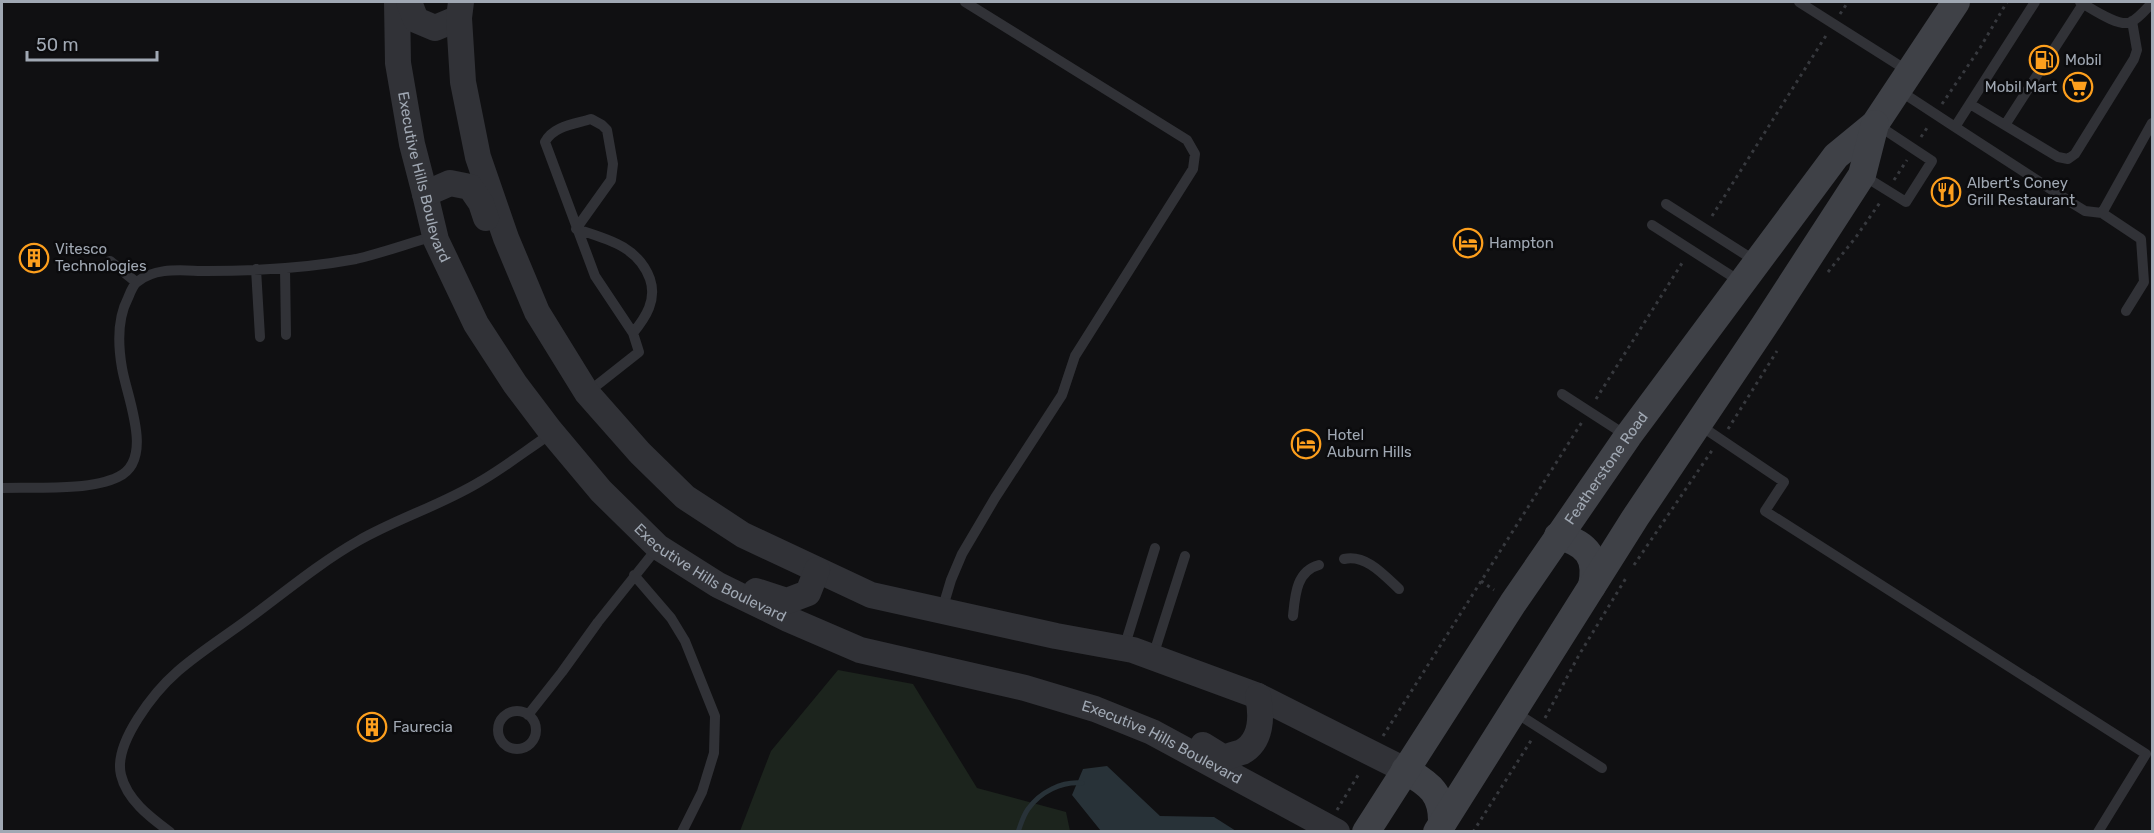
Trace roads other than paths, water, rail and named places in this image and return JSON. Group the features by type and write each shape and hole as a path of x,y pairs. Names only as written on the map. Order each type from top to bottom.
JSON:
{"main road":[{"name":"Featherstone Road","path":"1366,831 1558,536 1628,436 1836,156 1875,124 1956,2"},
{"name":"Featherstone Road","path":"1439,828 1592,586 1862,175 1875,124"},
{"path":"1558,536 1576,542 1591,555 1595,573 1592,586"},
{"path":"1405,770 1428,784 1435,792 1442,812 1439,828"}],"street":[{"name":"Executive Hills Boulevard","path":"397,2 398,63 412,144 435,236 476,324 515,384 552,432 601,491 658,547 718,585 860,650 1025,688 1095,709 1152,732 1335,823"},
{"path":"409,2 416,20 435,28 460,10"},
{"path":"460,10 463,82 478,157 506,238 537,312"},
{"path":"425,194 450,183 470,187 481,203 511,279 537,312 587,393 640,453 685,496 743,536 871,595 1124,648 1153,657 1258,696 1405,770"},
{"path":"658,547 700,560 759,593 787,601 808,593 817,570"},
{"path":"1095,709 1142,718 1186,735 1224,758 1244,751 1258,732 1261,712 1258,696"}],"lane":[{"path":"941,611 962,554 995,498 1062,395 1075,356 1192,169 1195,154 1187,140 964,2"},
{"path":"1799,2 1904,81 1955,127 2085,211 2102,213 2141,239 2144,282 2126,311"},
{"path":"1955,127 2035,2"},
{"path":"2005,125 2082,3 2125,24 2132,21 2152,3"},
{"path":"1970,104 2058,157 2068,159 2075,154 2134,59 2137,50 2132,21"},
{"path":"576,229 611,180 613,164 607,130 602,124 591,119 554,131 545,142 576,229 595,276 633,333 639,352 587,393"},
{"path":"2102,213 2152,123"},
{"path":"1862,175 1906,201 1932,161 1875,124"},
{"path":"1666,204 1750,273"},
{"path":"1652,225 1750,273"},
{"path":"576,229 626,249 637,256 645,266 652,285 652,297 646,316 633,333"},
{"path":"2,488 94,485 120,477 132,466 138,445 122,368 119,335 122,309 136,282 172,270 285,268 358,258 435,236"},
{"path":"110,261 136,282"},
{"path":"285,268 286,335"},
{"path":"256,269 260,337"},
{"path":"1562,394 1628,436"},
{"path":"1698,424 1784,482 1765,511 2146,754 2098,831"},
{"path":"170,831 153,819 129,795 120,773 123,749 133,725 156,694 177,672 358,541 481,481 552,432"},
{"path":"528,715 634,575 658,547"},
{"path":"1124,648 1155,548"},
{"path":"1153,657 1185,556"},
{"path":"1344,560 1351,558 1367,562 1399,589"},
{"path":"1293,616 1299,581 1313,567 1319,565"},
{"path":"634,575 672,618 685,641 715,716 714,753 702,792 682,831"},
{"path":"1513,711 1602,768"}],"waterway":[{"path":"1018,832 1026,812 1039,797 1059,786 1082,783"}],"place":[{"name":"Mobil","path":"2044,60"},
{"name":"Mobil Mart","path":"2078,87"},
{"name":"Albert's Coney Grill Restaurant","path":"1946,192"},
{"name":"Hampton","path":"1468,243"},
{"name":"Vitesco Technologies","path":"34,258"},
{"name":"Hotel Auburn Hills","path":"1306,444"},
{"name":"Faurecia","path":"372,727"}]}
